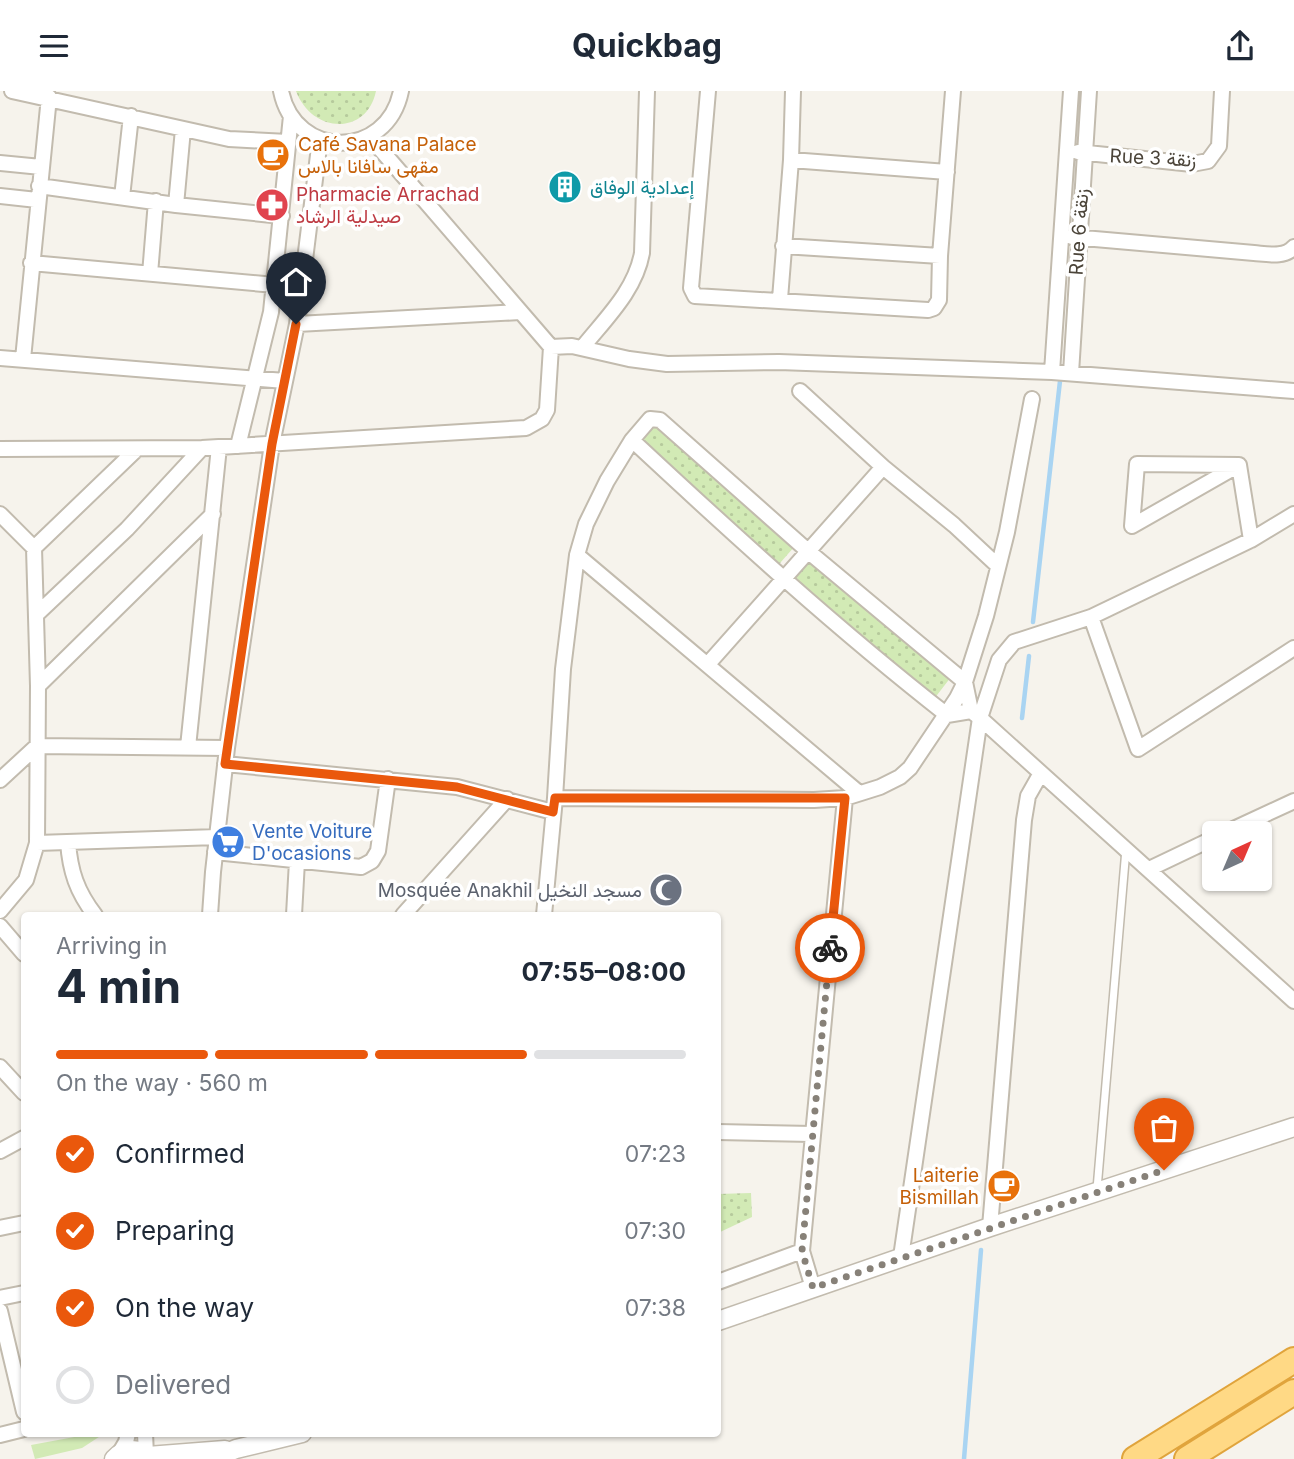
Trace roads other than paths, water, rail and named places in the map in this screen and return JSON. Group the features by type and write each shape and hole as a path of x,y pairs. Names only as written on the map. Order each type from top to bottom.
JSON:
{"highway":[{"path":"1135,1459 1294,1360"},
{"path":"1187,1459 1294,1392"}],"street":[{"path":"18,91 229,139 289,142"},
{"path":"281,91 291,116 304,130 320,139 345,143 369,136 391,117 401,91"},
{"path":"582,348 629,288 638,271 642,253 648,91"},
{"path":"708,91 692,292 700,297 780,299 928,310 934,308 939,300 953,91"},
{"path":"780,299 791,160 793,91"},
{"name":"Rue 6 زنقة","path":"1052,372 1071,91"},
{"name":"Rue 6 زنقة","path":"1071,373 1089,91"},
{"name":"Rue 3 زنقة","path":"1066,150 1192,164 1208,161 1219,146 1222,91"},
{"path":"23,359 49,97"},
{"path":"122,197 131,116"},
{"path":"238,446 256,379 275,285 291,116"},
{"path":"176,205 183,129"},
{"path":"0,449 202,448 526,428 536,424 545,415 551,347 369,136"},
{"path":"210,912 227,748 272,444 296,324 320,139"},
{"path":"791,160 947,172"},
{"path":"0,163 41,167"},
{"path":"0,196 38,193 122,197 282,216"},
{"path":"150,274 156,201"},
{"path":"1060,235 1254,253 1279,254 1294,247"},
{"path":"783,246 940,256"},
{"path":"31,263 275,285"},
{"path":"296,324 520,312"},
{"path":"551,347 582,348 629,359 667,364 779,362 1052,372 1294,391"},
{"path":"0,358 285,381"},
{"path":"800,391 998,566"},
{"path":"225,764 457,787 507,799 554,805 852,796 900,777 910,768 947,715 965,682 986,616 1007,532 1032,399"},
{"path":"544,912 563,669 577,555 586,524 607,481 632,440 650,419 660,420 809,552 965,682 975,714 1294,1001"},
{"path":"632,440 785,580 947,715 975,714"},
{"path":"188,747 219,447"},
{"path":"36,615 127,529 202,448"},
{"path":"34,548 137,449"},
{"path":"1137,464 1239,465 1168,505 1132,526 1137,464"},
{"path":"1239,465 1251,540"},
{"path":"708,664 883,467"},
{"path":"0,514 34,548 38,686 37,843 23,886 0,911"},
{"path":"38,686 212,514"},
{"path":"901,1257 975,714 999,660 1008,646 1026,636 1091,618 1251,540 1294,514"},
{"path":"577,555 708,664 852,796"},
{"path":"1091,618 1138,750 1294,648"},
{"path":"0,780 37,746 227,748"},
{"path":"990,1227 1025,809 1028,796 1041,773"},
{"path":"37,843 216,845 297,861 361,867 372,861 378,851 388,779"},
{"path":"813,1288 802,1251 812,1134 852,796"},
{"path":"406,912 507,799"},
{"path":"1251,821 1294,801"},
{"path":"68,842 75,882 83,900 93,912"},
{"path":"1149,869 1202,844"},
{"path":"293,912 297,861"},
{"path":"0,926 21,950"},
{"path":"0,1067 21,1090"},
{"path":"721,1320 990,1227 1294,1127"},
{"path":"721,1132 812,1134"},
{"path":"0,1151 21,1140"},
{"path":"0,1228 21,1224"},
{"path":"721,1281 802,1251"},
{"path":"0,1299 21,1294"},
{"path":"0,1311 21,1399"},
{"path":"0,1435 21,1430"},
{"path":"116,1457 127,1437"},
{"path":"146,1437 148,1457"},
{"path":"211,1459 286,1437"},
{"path":"116,1457 133,1450 148,1457 236,1450"}],"lane":[{"path":"1097,1192 1126,848"}],"waterway":[{"path":"1033,622 1060,381"},
{"path":"1022,718 1029,656"},
{"path":"964,1459 981,1250"}],"place":[{"name":"Café Savana Palace مقهى سافانا بالاس","path":"273,155"},
{"name":"إعدادية الوفاق","path":"565,187"},
{"name":"Pharmacie Arrachad صيدلية الرشاد","path":"272,205"},
{"name":"Vente Voiture D'ocasions","path":"228,842"},
{"name":"Mosquée Anakhil مسجد النخيل","path":"666,890"},
{"name":"Laiterie Bismillah","path":"1004,1186"}]}
